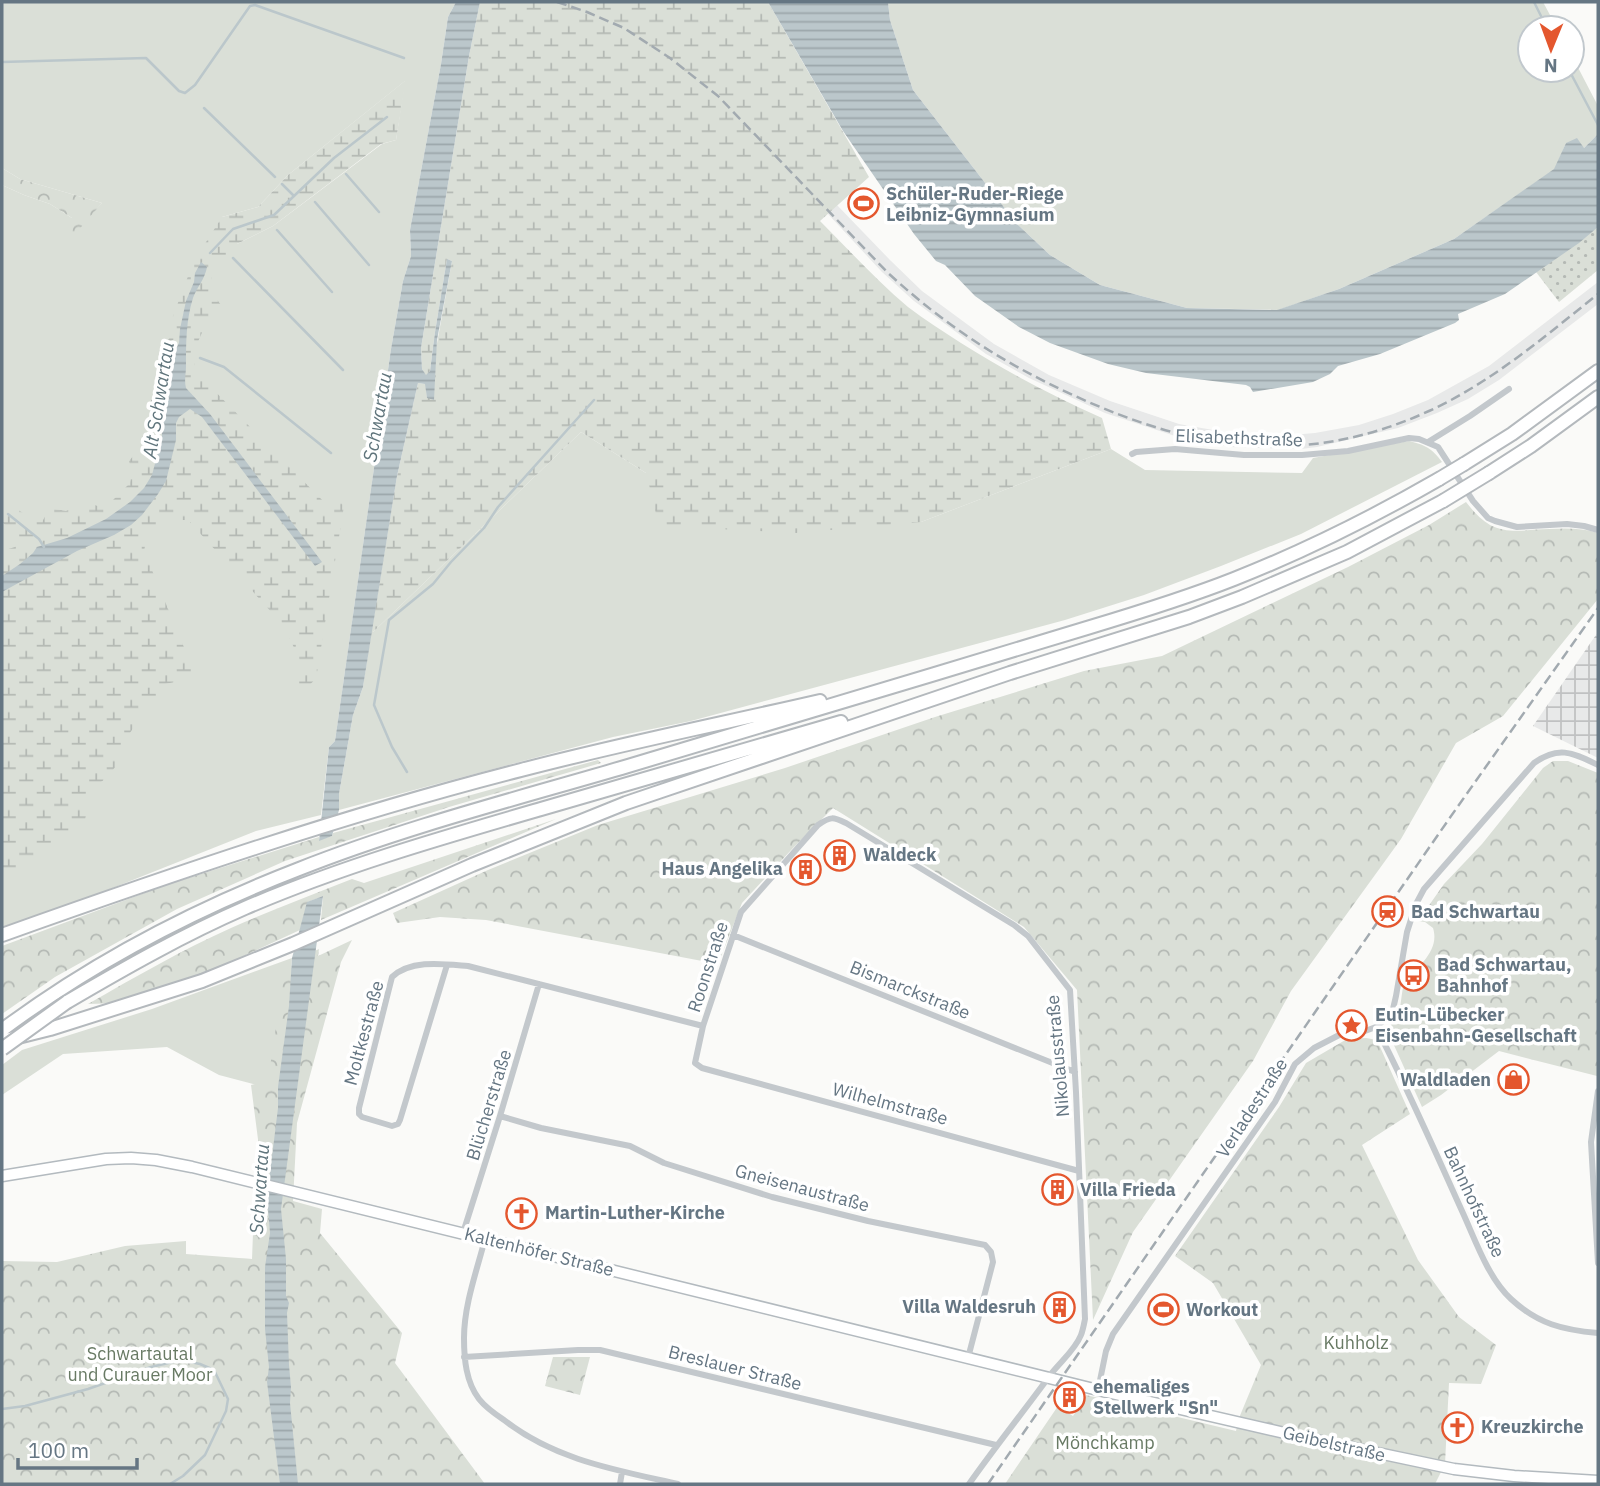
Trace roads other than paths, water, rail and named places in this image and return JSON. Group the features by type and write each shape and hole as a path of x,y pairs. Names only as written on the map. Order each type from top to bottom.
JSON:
{"highway":[{"path":"6,1026 65,986 142,940 207,907 300,868 451,818 1087,628 1235,579 1336,534 1439,479 1512,434 1598,371"},
{"path":"2,1049 67,1002 130,965 246,908 337,872 462,832 1010,673 1189,617 1242,597 1346,552 1443,501 1531,446 1598,397"},
{"path":"2,1041 72,1023 202,981 626,803 1010,673"},
{"path":"2,935 314,829 521,770 860,692 892,687"}],"street":[{"path":"1428,442 1508,390"},
{"name":"Elisabethstraße","path":"1132,454 1175,449 1244,455 1302,455 1348,451 1409,438 1428,442"},
{"path":"1428,442 1438,447 1473,501 1488,518 1517,527 1567,524 1598,530"},
{"path":"1376,1027 1393,1009 1409,924 1416,904 1441,868 1534,763 1553,753 1569,753 1598,765"},
{"name":"Nikolausstraße","path":"818,825 828,818 846,823 1024,932 1070,990 1085,1319 1081,1336 969,1484"},
{"name":"Roonstraße","path":"695,1063 703,1027 741,912 818,825"},
{"name":"Bismarckstraße","path":"733,935 1075,1072"},
{"name":"Moltkestraße","path":"447,965 398,1124 392,1126 362,1117 359,1108 392,977 406,967 422,965 447,965 468,966 703,1027"},
{"name":"Blücherstraße","path":"463,1233 539,984"},
{"name":"Bahnhofstraße","path":"1376,1027 1481,1253 1499,1286 1511,1300 1549,1324 1564,1329 1598,1333"},
{"name":"Verladestraße","path":"1098,1390 1106,1351 1113,1334 1275,1102 1295,1064 1314,1048 1345,1032 1365,1031 1376,1027"},
{"name":"Wilhelmstraße","path":"695,1063 702,1068 1079,1171"},
{"path":"1598,1091 1591,1142 1598,1263"},
{"name":"Gneisenaustraße","path":"500,1116 541,1128 629,1146 664,1163 772,1197 868,1221 985,1245 992,1252 993,1262 968,1358"},
{"name":"Kaltenhöfer Straße","path":"2,1177 106,1159 156,1160 1073,1383"},
{"path":"485,1238 463,1335 467,1374 480,1401 531,1439 569,1457 678,1484"},
{"name":"Breslauer Straße","path":"464,1357 600,1350 996,1446"},
{"name":"Geibelstraße","path":"1073,1383 1454,1469 1598,1481"},
{"path":"620,1484 622,1472"}],"waterway":[{"path":"1534,2 1540,14"},
{"path":"2,62 146,58 179,91 185,93 195,85 250,6 255,5 404,58"},
{"path":"1576,84 1598,125"},
{"path":"204,108 275,177"},
{"name":"Alt Schwartau","path":"210,253 233,229 274,215 334,158 387,117"},
{"path":"346,174 379,212"},
{"path":"282,184 293,195"},
{"path":"315,202 369,265"},
{"path":"277,230 332,292"},
{"path":"233,258 343,370"},
{"path":"200,358 224,367 331,453"},
{"path":"407,772 392,747 374,705 389,620 433,584 594,400"},
{"path":"8,514 39,539 44,547"},
{"name":"Alt Schwartau","path":"2,1409 25,1406 88,1389 151,1367 181,1360 214,1370 228,1399 226,1411 205,1455 183,1476 170,1484"}],"railway":[{"path":"557,2 624,28 670,58 718,96 888,273 931,310 975,342 1073,395 1162,429 1206,440 1293,446 1338,440 1383,429 1429,411 1474,387 1517,358 1598,294"},
{"path":"988,1484 1598,608"}],"place":[{"name":"Schüler-Ruder-Riege Leibniz-Gymnasium","path":"863,204"},
{"name":"Waldeck","path":"840,855"},
{"name":"Haus Angelika","path":"806,869"},
{"name":"Bad Schwartau","path":"1388,912"},
{"name":"Bad Schwartau, Bahnhof","path":"1414,975"},
{"name":"Eutin-Lübecker Eisenbahn-Gesellschaft","path":"1352,1025"},
{"name":"Waldladen","path":"1514,1080"},
{"name":"Villa Frieda","path":"1057,1190"},
{"name":"Martin-Luther-Kirche","path":"522,1213"},
{"name":"Villa Waldesruh","path":"1059,1307"},
{"name":"Workout","path":"1163,1310"},
{"name":"ehemaliges Stellwerk \"Sn\"","path":"1070,1397"},
{"name":"Kreuzkirche","path":"1458,1427"}],"water label":[{"name":"Schwartau","path":"377,417"},
{"name":"Schwartau","path":"259,1189"}],"park label":[{"name":"Kuhholz","path":"1356,1343"},
{"name":"Schwartautal und Curauer Moor","path":"140,1364"},
{"name":"Mönchkamp","path":"1105,1443"}]}
